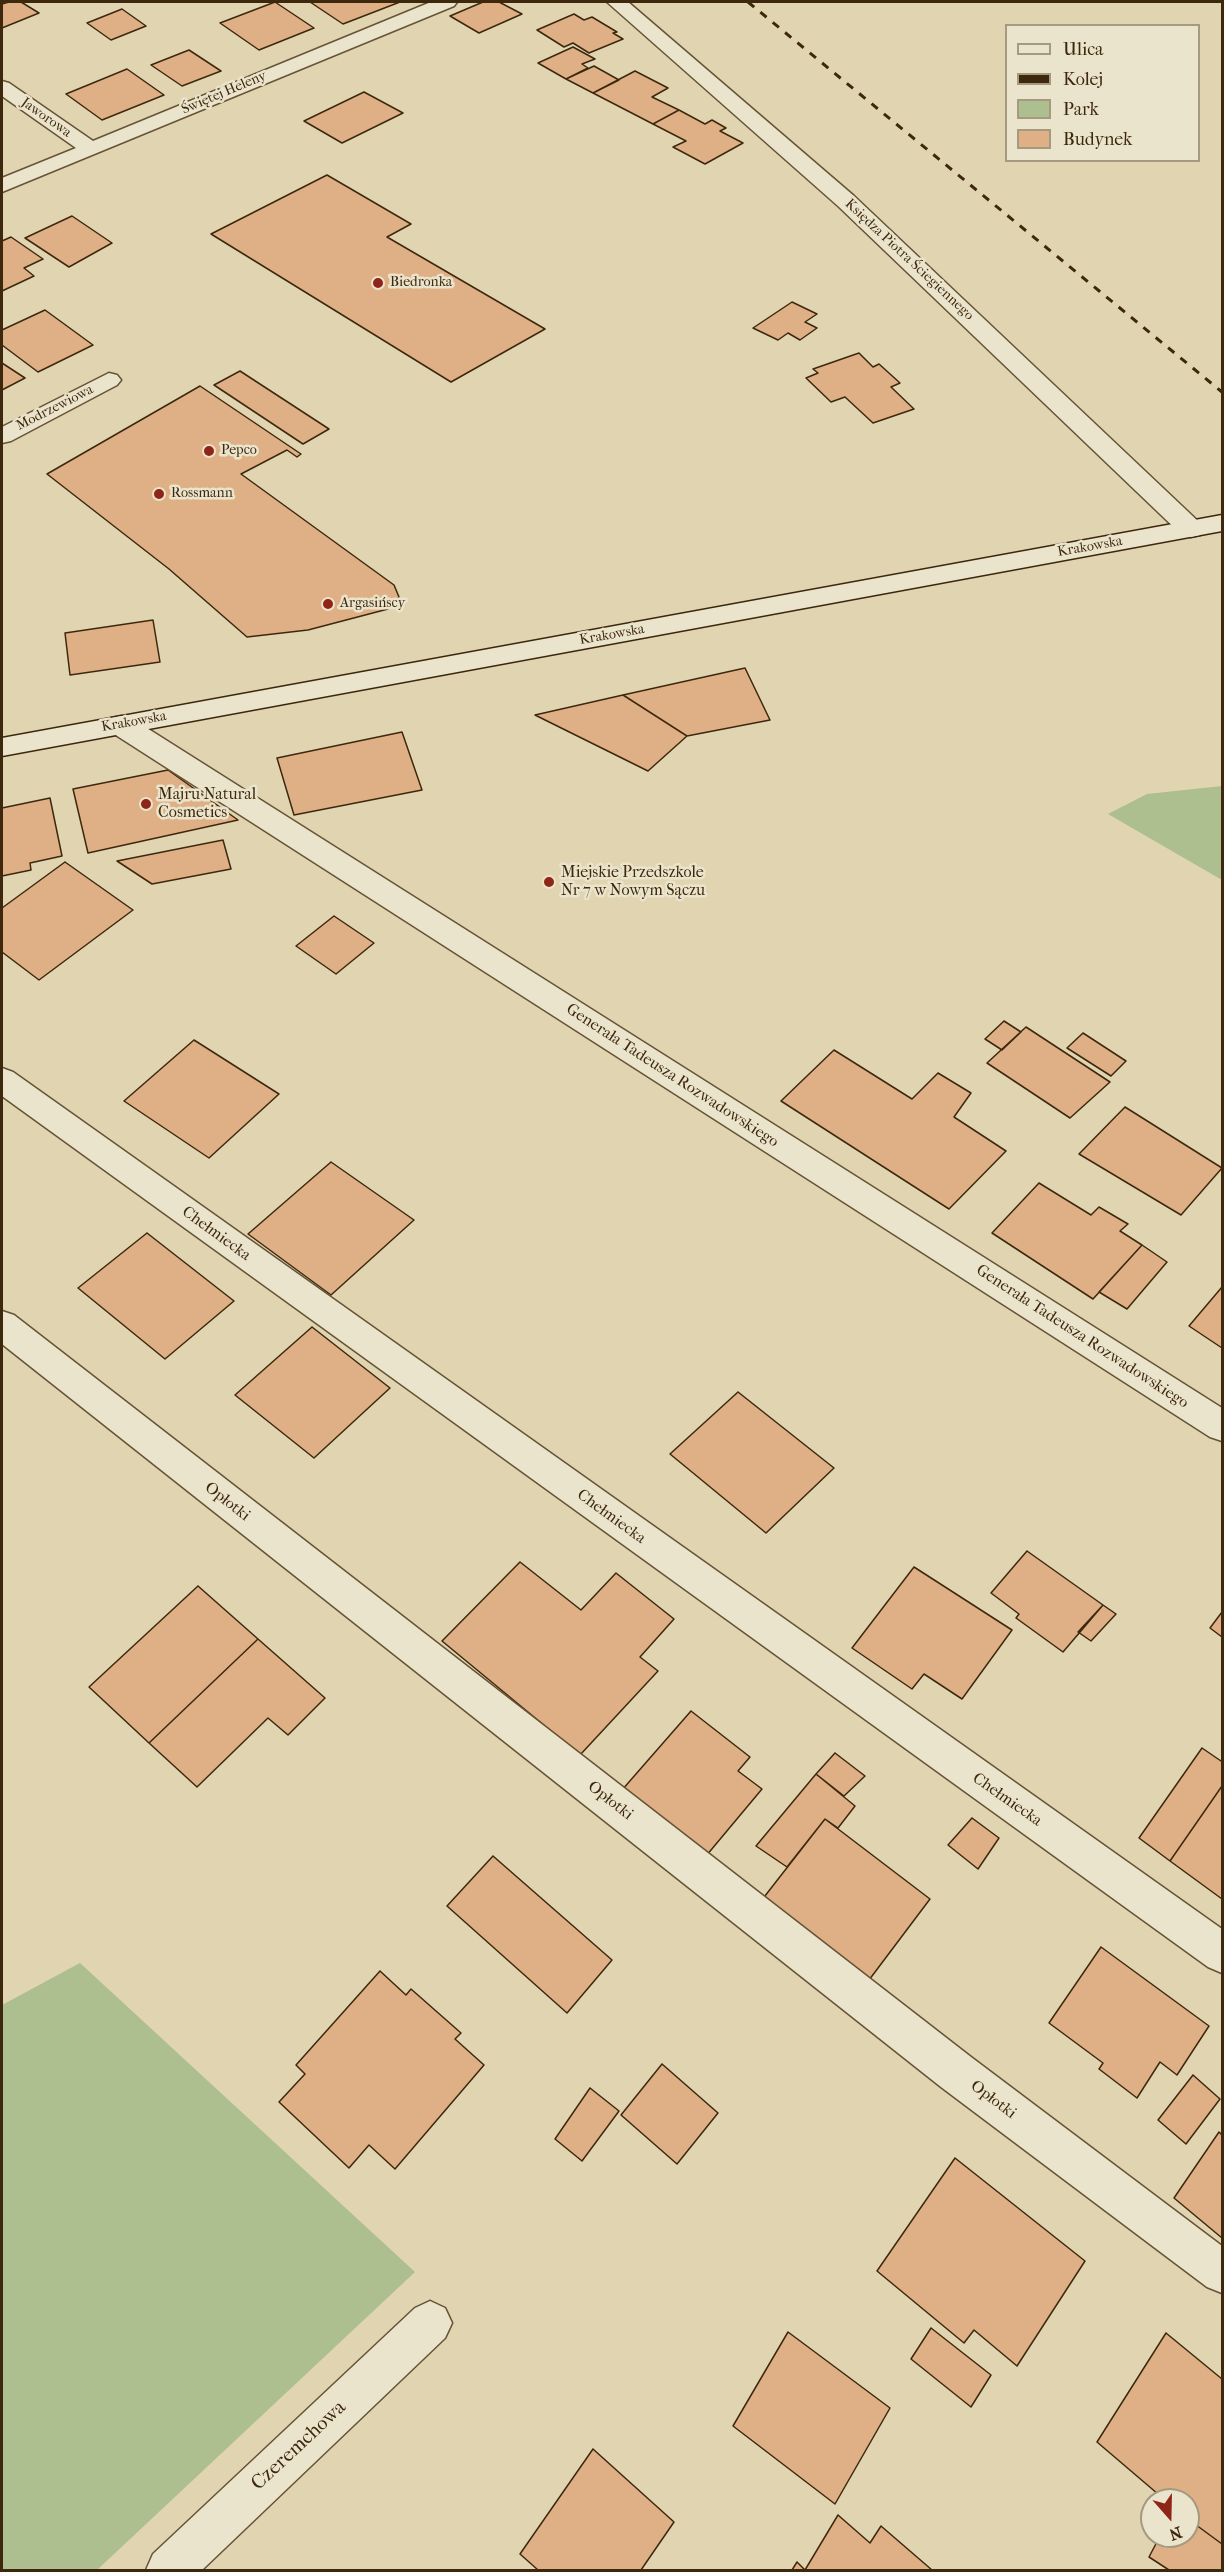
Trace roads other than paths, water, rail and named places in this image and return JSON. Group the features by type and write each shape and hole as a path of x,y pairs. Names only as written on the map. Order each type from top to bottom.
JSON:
{"street":[{"name":"Świętej Heleny","path":"2,186 447,2"},
{"name":"Księdza Piotra Ściegiennego","path":"617,2 846,201 1191,529"},
{"name":"Jaworowa","path":"2,87 91,149"},
{"name":"Modrzewiowa","path":"2,436 109,380"},
{"name":"Krakowska","path":"2,747 1222,523"},
{"name":"Generała Tadeusza Rozwadowskiego","path":"121,725 1222,1426"},
{"name":"Chełmiecka","path":"2,1080 1222,1953"},
{"name":"Opłotki","path":"2,1325 956,2072 1222,2272"},
{"name":"Czeremchowa","path":"169,2571 430,2323"}],"railway":[{"path":"748,2 1222,392"}],"place":[{"name":"Biedronka","path":"378,283"},
{"name":"Pepco","path":"209,451"},
{"name":"Rossmann","path":"159,494"},
{"name":"Argasińscy","path":"328,604"},
{"name":"Majru Natural Cosmetics","path":"146,804"},
{"name":"Miejskie Przedszkole Nr 7 w Nowym Sączu","path":"549,882"}]}
